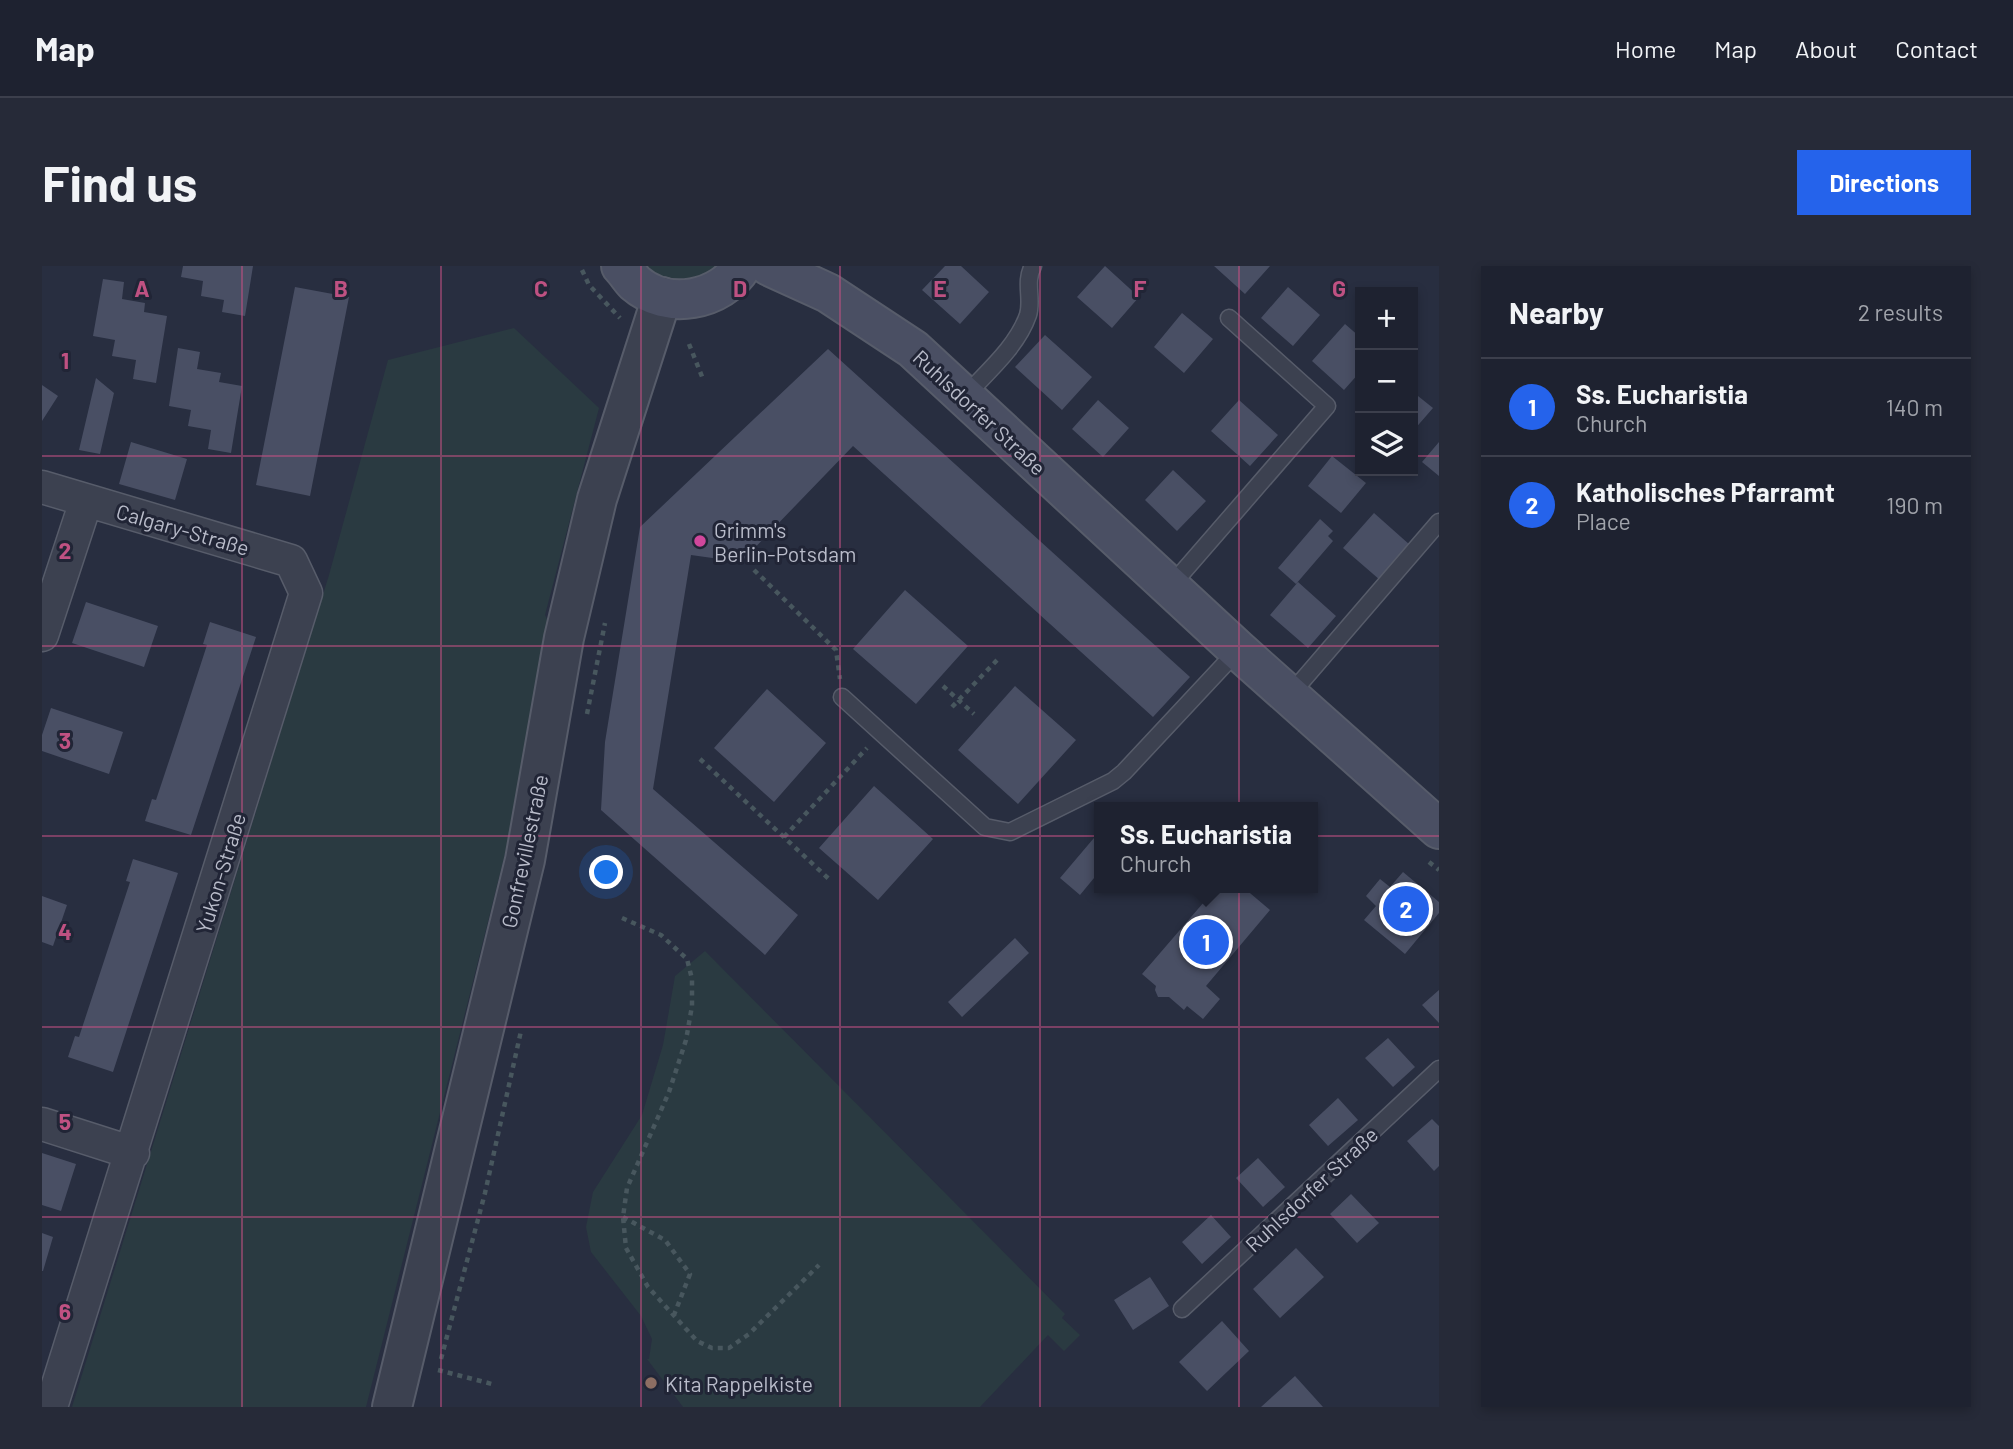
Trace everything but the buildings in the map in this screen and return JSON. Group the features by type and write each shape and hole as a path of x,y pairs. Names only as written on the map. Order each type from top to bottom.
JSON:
{"main road":[{"path":"621,266 637,284 662,297 682,300 703,297 721,288 742,266"},
{"name":"Ruhlsdorfer Straße","path":"769,266 828,293 913,349 1169,588 1439,829"}],"street":[{"name":"Gonfrevillestraße","path":"392,1407 525,860 564,638 597,499 662,297"},
{"name":"Calgary-Straße","path":"42,487 291,561 306,593"},
{"path":"42,635 86,500"},
{"name":"Yukon-Straße","path":"51,1407 133,1153 306,593"},
{"path":"42,1124 133,1153"}],"lane":[{"path":"964,397 1021,331 1029,311 1028,286 1033,266"},
{"path":"1169,588 1327,406 1229,318"},
{"path":"1289,696 1439,522"},
{"path":"842,697 985,827 1010,832 1112,781 1124,772 1238,650"},
{"name":"Ruhlsdorfer Straße","path":"1182,1309 1439,1069"}],"path":[{"path":"689,344 703,379"},
{"path":"754,570 836,650 842,697"},
{"path":"952,707 1000,656"},
{"path":"943,686 974,714"},
{"path":"784,837 882,732"},
{"path":"700,760 831,881"},
{"path":"622,918 661,935 687,959 692,979 692,1006 686,1040 669,1092 627,1188 623,1217 626,1248 649,1287 696,1341 712,1348 729,1348 749,1334 819,1265"},
{"path":"623,1217 665,1240 690,1274 674,1315"},
{"path":"438,1370 492,1384"}],"shaded area":[{"path":"643,266 721,266 686,283 653,275"},
{"path":"514,328 599,408 545,615 553,631 505,854 366,1407 72,1407 329,575 388,360"},
{"path":"705,951 1065,1314 1062,1318 1080,1335 1064,1351 1048,1335 980,1407 683,1407 647,1359 652,1339 641,1316 591,1252 586,1227 593,1192 642,1115 663,1045 675,976"}],"place":[{"name":"Grimm's Berlin-Potsdam","path":"700,541"},
{"name":"Katholisches Pfarramt","path":"1406,909"},
{"name":"Ss. Eucharistia","path":"1206,942"},
{"name":"Kita Rappelkiste","path":"651,1383"}]}
